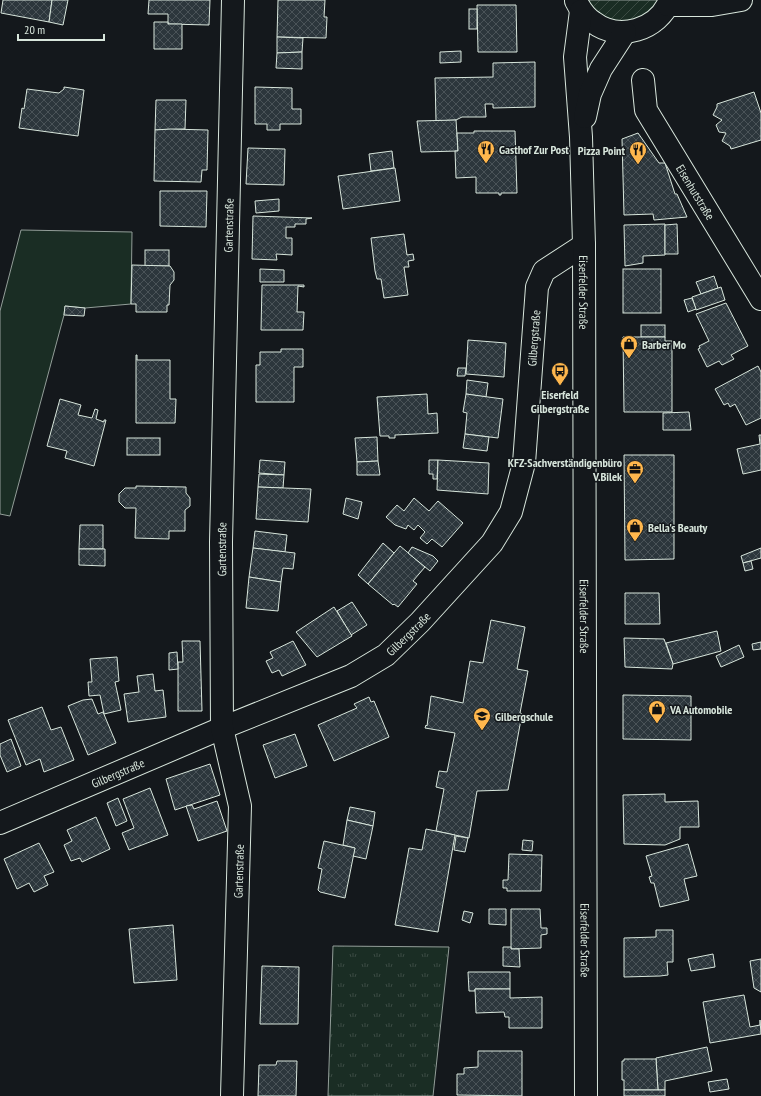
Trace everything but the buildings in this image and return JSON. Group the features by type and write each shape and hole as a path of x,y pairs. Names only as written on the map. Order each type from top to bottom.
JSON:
{"main road":[{"name":"Gartenstraße","path":"232,1096 240,806 222,728 221,542 233,0"},
{"path":"669,2 712,5 741,0"},
{"name":"Eiserfelder Straße","path":"578,5 593,23 608,30 625,32 638,30 651,24 661,16 669,2"},
{"name":"Eiserfelder Straße","path":"578,5 576,57 581,138 584,245 586,1096"},
{"name":"Eiserfelder Straße","path":"581,138 590,94 601,69 625,32"},
{"name":"Eisenhutstraße","path":"643,80 646,110 761,299"},
{"name":"Gilbergstraße","path":"0,823 222,728 350,676 386,655 420,622 492,543 511,512 524,463 537,287 544,271 584,245"}],"green space":[{"path":"575,0 670,0 625,32"},
{"path":"21,230 132,232 131,304 85,308 65,306 64,315 10,516 0,514 0,311"},
{"path":"333,946 449,947 433,1096 328,1096"}],"place":[{"name":"Gasthof Zur Post","path":"486,164"},
{"name":"Pizza Point","path":"638,165"},
{"name":"Barber Mo","path":"629,359"},
{"name":"Eiserfeld Gilbergstraße","path":"560,386"},
{"name":"KFZ-Sachverständigenbüro V.Bilek","path":"635,484"},
{"name":"Bella's Beauty","path":"635,542"},
{"name":"VA Automobile","path":"657,724"},
{"name":"Gilbergschule","path":"482,731"}]}
